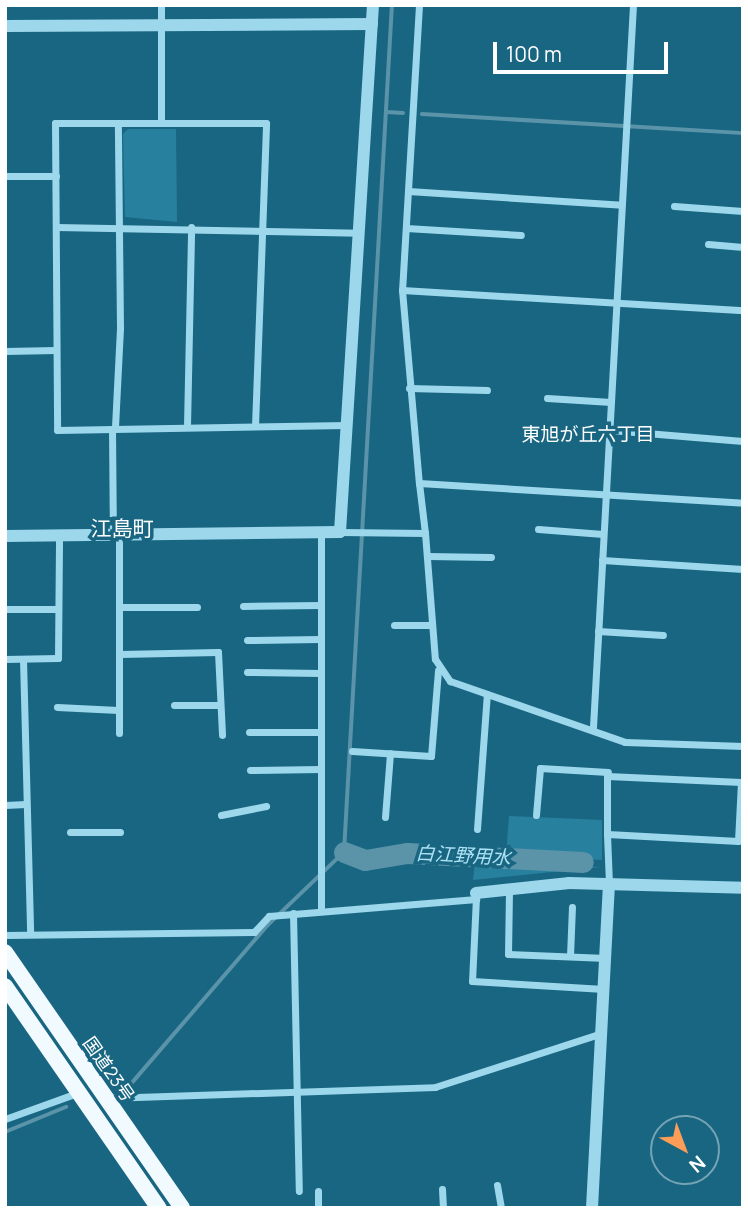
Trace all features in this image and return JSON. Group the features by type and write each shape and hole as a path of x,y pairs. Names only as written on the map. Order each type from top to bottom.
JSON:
{"highway":[{"name":"国道23号","path":"5,952 182,1208"},
{"name":"国道23号","path":"5,986 159,1208"}],"street":[{"path":"161,5 162,123"},
{"path":"344,532 347,425 373,5"},
{"path":"352,751 431,756 438,670 402,290 419,5"},
{"path":"593,727 633,5"},
{"path":"5,26 372,24"},
{"path":"255,426 260,227 267,122 55,123 57,430 347,425"},
{"path":"118,123 119,226 114,428 120,607 119,733"},
{"path":"5,176 56,176"},
{"path":"408,191 622,205"},
{"path":"674,206 743,211"},
{"path":"56,227 260,227 359,233"},
{"path":"187,426 191,227"},
{"path":"406,228 521,235"},
{"path":"708,244 743,247"},
{"path":"402,290 743,310"},
{"path":"5,351 56,351"},
{"path":"410,388 487,390"},
{"path":"547,397 611,402"},
{"path":"610,430 743,441"},
{"path":"419,484 743,503"},
{"path":"538,529 603,534"},
{"path":"5,536 321,531 425,533"},
{"path":"321,531 321,909"},
{"path":"5,659 58,658 59,535"},
{"path":"426,556 491,557"},
{"path":"602,560 743,569"},
{"path":"243,606 321,605"},
{"path":"120,607 197,607"},
{"path":"5,609 58,609"},
{"path":"394,625 432,625"},
{"path":"598,631 663,635"},
{"path":"247,640 320,639"},
{"path":"120,654 218,652 222,735"},
{"path":"23,659 30,933"},
{"path":"438,670 450,681 593,727 625,742 743,746"},
{"path":"247,672 320,673"},
{"path":"477,830 487,694"},
{"path":"174,705 220,705"},
{"path":"57,707 118,710"},
{"path":"249,732 320,732"},
{"path":"385,817 390,753"},
{"path":"536,815 540,768 608,770 741,782 742,812 738,841 607,834"},
{"path":"250,770 321,769"},
{"path":"592,1208 607,958 608,770"},
{"path":"5,805 26,804"},
{"path":"221,815 266,806"},
{"path":"70,832 120,832"},
{"path":"5,935 254,932 270,916 289,913 609,883 743,888"},
{"path":"509,891 508,954 607,958"},
{"path":"476,896 472,981 604,989"},
{"path":"570,956 572,907"},
{"path":"289,913 299,1191"},
{"path":"106,1098 435,1087 601,1033"},
{"path":"5,1119 80,1092"},
{"path":"497,1185 501,1208"},
{"path":"442,1189 443,1208"},
{"path":"318,1191 318,1208"}],"shaded area":[{"path":"128,129 176,129 177,222 125,217 123,134"},
{"path":"509,816 602,820 602,860 506,856"},
{"path":"475,861 601,867 473,880"}],"waterway":[{"path":"131,1084 268,925 344,852 392,5"},
{"path":"386,112 403,113"},
{"path":"422,114 743,133"},
{"name":"白江野用水","path":"344,852 365,860 407,853 583,862"},
{"path":"5,1132 66,1107"}],"district":[{"name":"東旭が丘六丁目","path":"588,435"},
{"name":"江島町","path":"122,528"}]}
